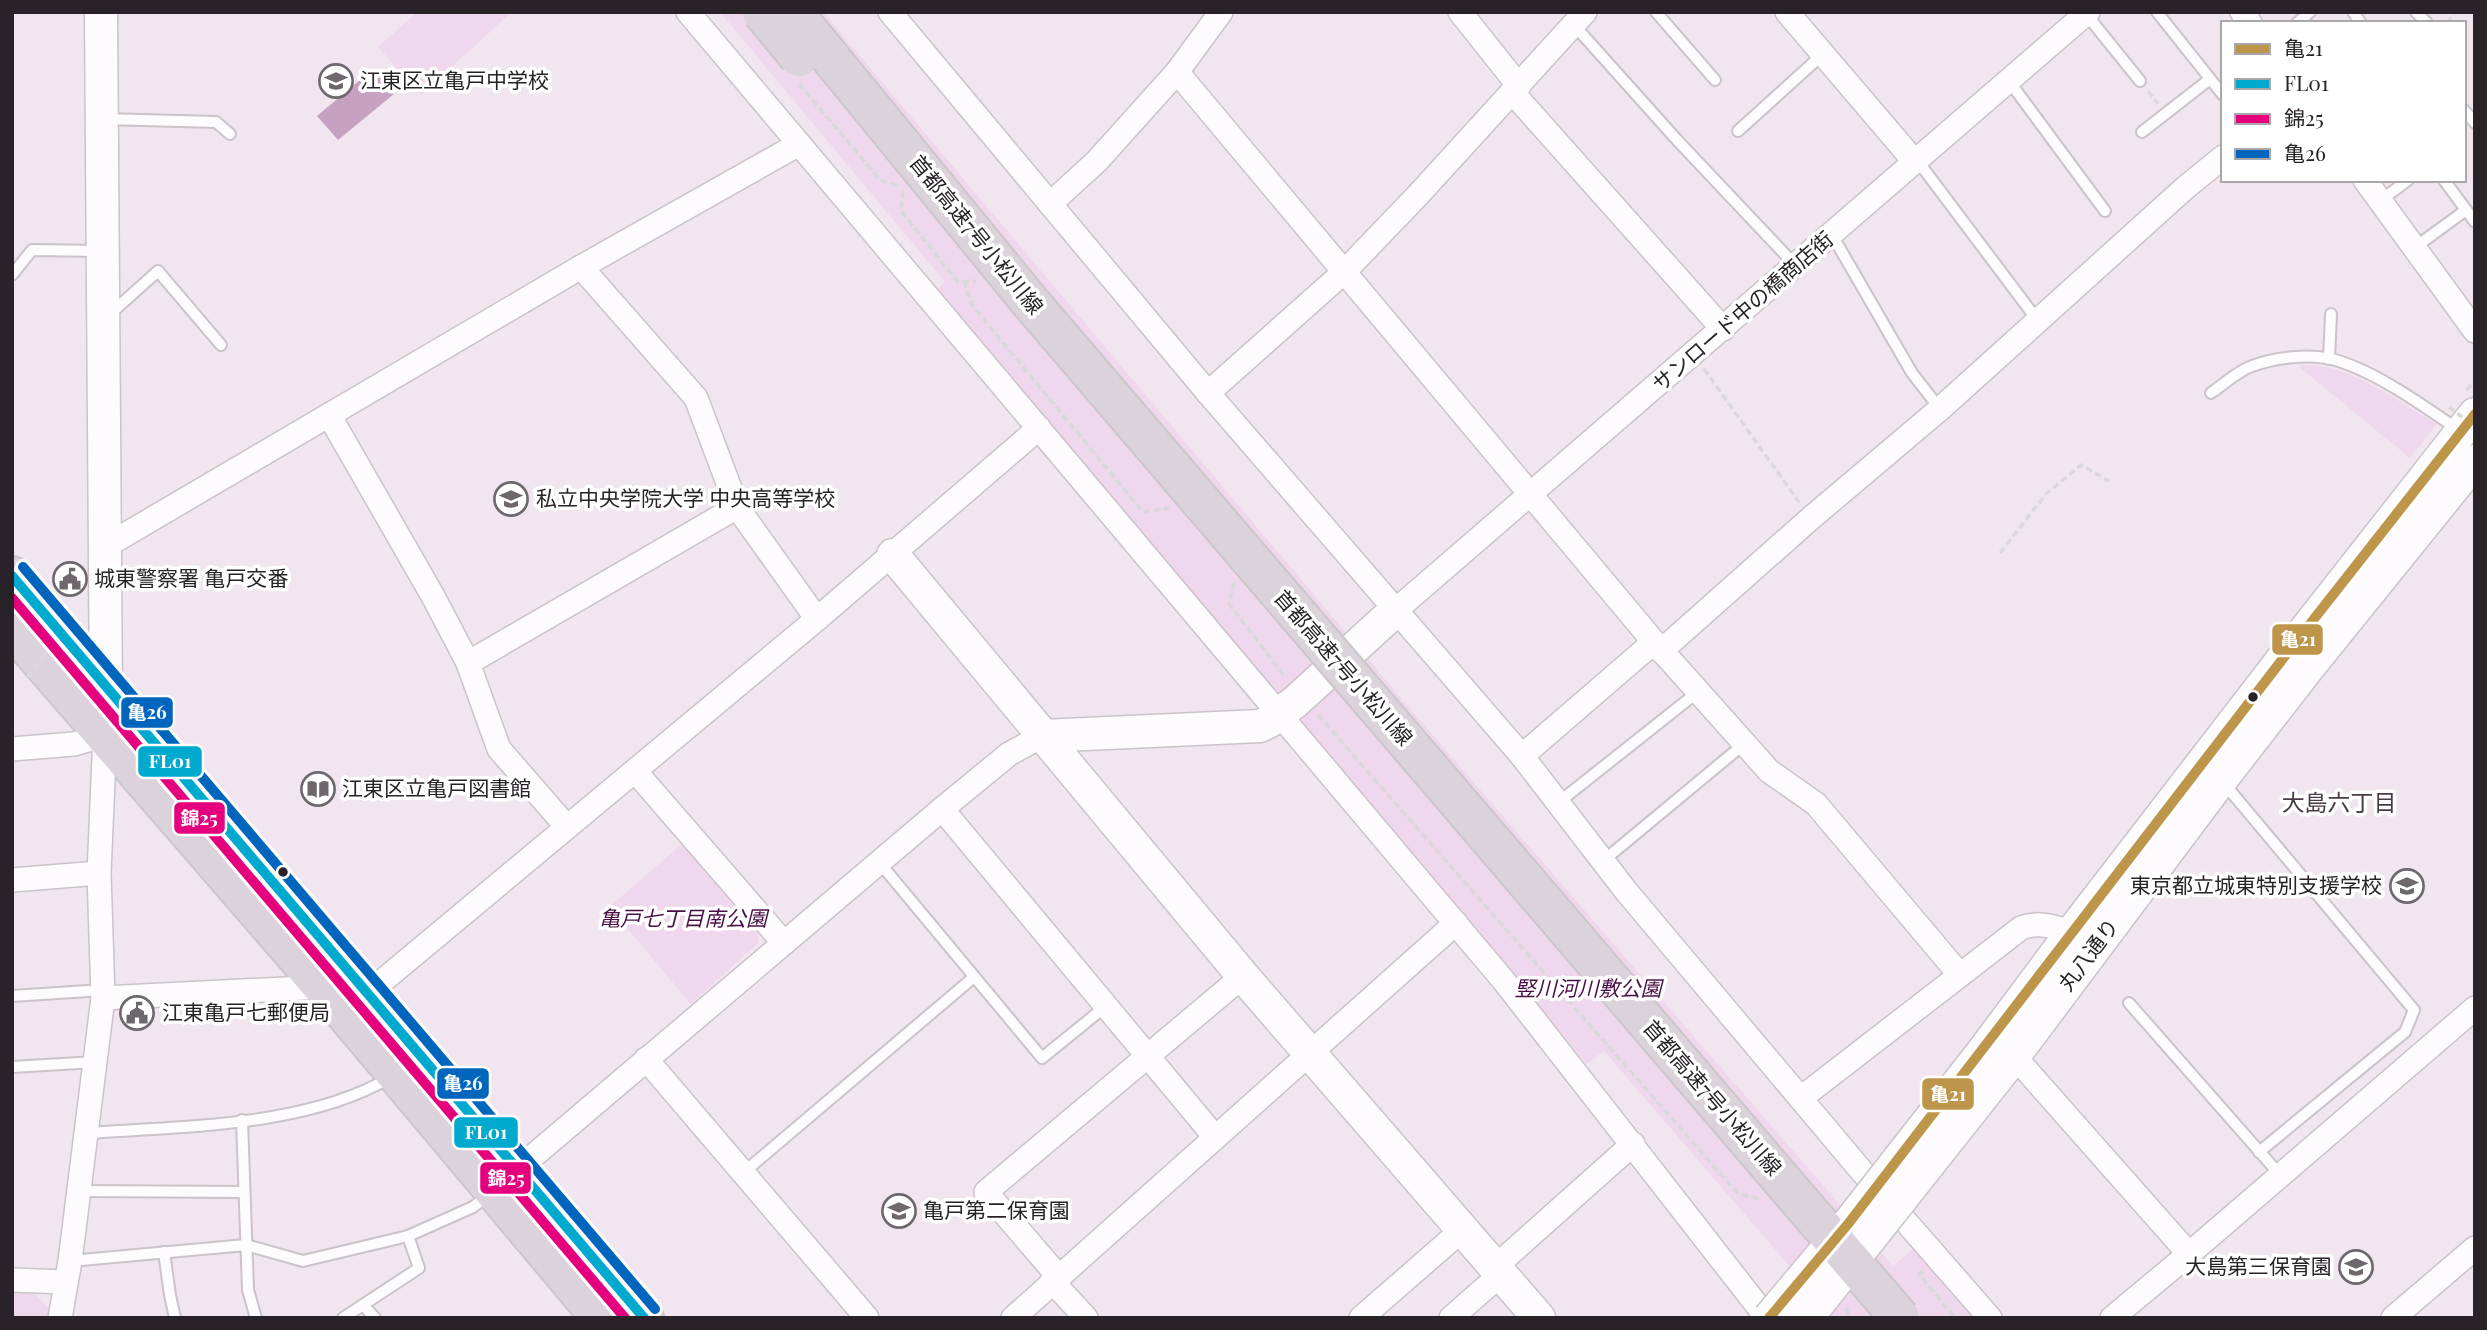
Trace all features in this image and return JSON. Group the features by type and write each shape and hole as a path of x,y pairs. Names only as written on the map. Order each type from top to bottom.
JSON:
{"highway":[{"name":"首都高速7号小松川線","path":"762,12 1013,319 1865,1318"},
{"name":"首都高速7号小松川線","path":"793,12 1040,314 1900,1318"},
{"path":"12,576 368,993 507,1179 601,1318"},
{"path":"12,628 396,1074 507,1179 644,1318"}],"main road":[{"path":"101,12 107,688 105,735"},
{"name":"丸八通り","path":"1768,1318 1848,1224 2001,1058 2072,932 2465,420"},
{"name":"丸八通り","path":"1807,1318 2001,1058 2475,461"},
{"path":"893,555 1243,976 1539,1318"},
{"path":"1042,736 1259,726 1280,715 1396,610"}],"street":[{"path":"688,12 1456,923 1768,1318"},
{"path":"890,12 1208,393 1522,756 1626,891 1990,1318"},
{"path":"1050,204 1097,161 1177,72 1221,12"},
{"path":"1460,12 1516,89 1723,329"},
{"path":"1787,12 1916,161"},
{"name":"サンロード中の橋商店街","path":"1396,610 2087,13"},
{"path":"1208,393 1344,272 1579,18"},
{"path":"1177,72 1657,647 1769,771 1816,804 1959,975"},
{"path":"106,546 580,267 799,144"},
{"path":"1522,756 1657,647 1940,409 2221,159"},
{"path":"2366,182 2475,331"},
{"path":"580,267 696,398 737,507 817,619"},
{"path":"329,415 434,598 468,663 499,749 567,827"},
{"path":"368,993 817,619 1039,428"},
{"path":"468,663 737,507"},
{"path":"12,749 74,744 105,735 99,873 103,994 87,1133 60,1318"},
{"path":"507,1179 942,809 1009,754 1042,736"},
{"path":"635,771 784,943"},
{"path":"942,809 1215,1138"},
{"path":"12,880 99,873"},
{"path":"1013,1318 1456,923"},
{"path":"1801,1098 2021,928 2031,924 2044,925 2072,932"},
{"path":"1086,1318 986,1192 1243,976"},
{"path":"103,994 323,987"},
{"path":"2112,1318 2475,1008"},
{"path":"2001,1058 2189,1254"},
{"path":"646,1059 867,1318"},
{"path":"1451,1318 1498,1270 1633,1144"},
{"path":"1361,1318 1462,1230"},
{"path":"2393,1318 2475,1248"},
{"path":"12,1280 68,1272"}],"lane":[{"path":"1656,12 1715,80"},
{"path":"2157,12 2221,93"},
{"path":"2087,13 2140,81"},
{"path":"1579,18 1676,139 1796,266"},
{"path":"1738,131 1823,54"},
{"path":"2142,132 2210,79"},
{"path":"2009,81 2105,211"},
{"path":"102,119 216,122 230,134"},
{"path":"1916,161 2038,321"},
{"path":"2380,201 2405,182"},
{"path":"2445,182 2475,222"},
{"path":"2414,248 2466,210"},
{"path":"1832,235 1912,373 1940,409"},
{"path":"12,275 32,250 103,251"},
{"path":"103,320 158,271 221,345"},
{"path":"2329,359 2331,314"},
{"path":"2211,393 2250,367 2285,359 2316,357 2329,359 2376,378 2465,420"},
{"path":"1559,802 1699,691"},
{"path":"1603,861 1744,744"},
{"path":"2221,780 2414,1010 2405,1032 2259,1152"},
{"path":"879,862 1042,1058 1106,1006"},
{"path":"743,1173 974,977"},
{"path":"12,996 103,994"},
{"path":"2129,1003 2281,1176"},
{"path":"12,1067 95,1062"},
{"path":"87,1133 242,1120 302,1112 370,1090 396,1074"},
{"path":"242,1120 248,1290 256,1318"},
{"path":"68,1272 164,1252 246,1245 303,1261 408,1236 473,1207 507,1179"},
{"path":"79,1191 244,1192"},
{"path":"343,1318 419,1268 408,1236"},
{"path":"164,1252 176,1318"},
{"path":"363,1305 375,1318"}],"path":[{"path":"792,75 880,180 904,188"},
{"path":"2140,81 2165,114"},
{"path":"906,180 901,211 958,282 984,281"},
{"path":"964,281 972,306 1143,512 1175,507"},
{"path":"1694,355 1811,518"},
{"path":"2000,553 2046,494 2081,465 2109,481"},
{"path":"1235,579 1229,604 1289,682"},
{"path":"29,677 75,616"},
{"path":"1314,710 1738,1194 1765,1200"}],"green space":[{"path":"417,12 512,12 421,95 378,47"},
{"name":"竪川河川敷公園","path":"720,12 823,12 1417,717 1893,1266 1917,1246 1980,1318 1834,1318 1604,1051 1587,1064 938,289 945,282"},
{"path":"2298,366 2326,367 2359,379 2437,424 2410,458"},
{"name":"亀戸七丁目南公園","path":"683,843 758,932 758,943 691,1004 609,907"},
{"path":"27,1286 50,1310 48,1318 12,1318 12,1287"}],"shaded area":[{"path":"373,69 394,94 338,140 317,116"}],"transit line":[{"name":"亀21","path":"1769,1318 1848,1224 2288,652 2475,414"},
{"name":"亀26","path":"23,567 655,1309"},
{"name":"FL01","path":"12,576 644,1318"},
{"name":"錦25","path":"12,598 625,1318"}],"place":[{"name":"江東区立亀戸中学校","path":"336,81"},
{"name":"私立中央学院大学 中央高等学校","path":"511,499"},
{"name":"城東警察署 亀戸交番","path":"70,579"},
{"name":"江東区立亀戸図書館","path":"318,789"},
{"name":"東京都立城東特別支援学校","path":"2407,886"},
{"name":"江東亀戸七郵便局","path":"137,1013"},
{"name":"亀戸第二保育園","path":"899,1211"},
{"name":"大島第三保育園","path":"2356,1267"}],"district":[{"name":"大島六丁目","path":"2339,803"}]}
